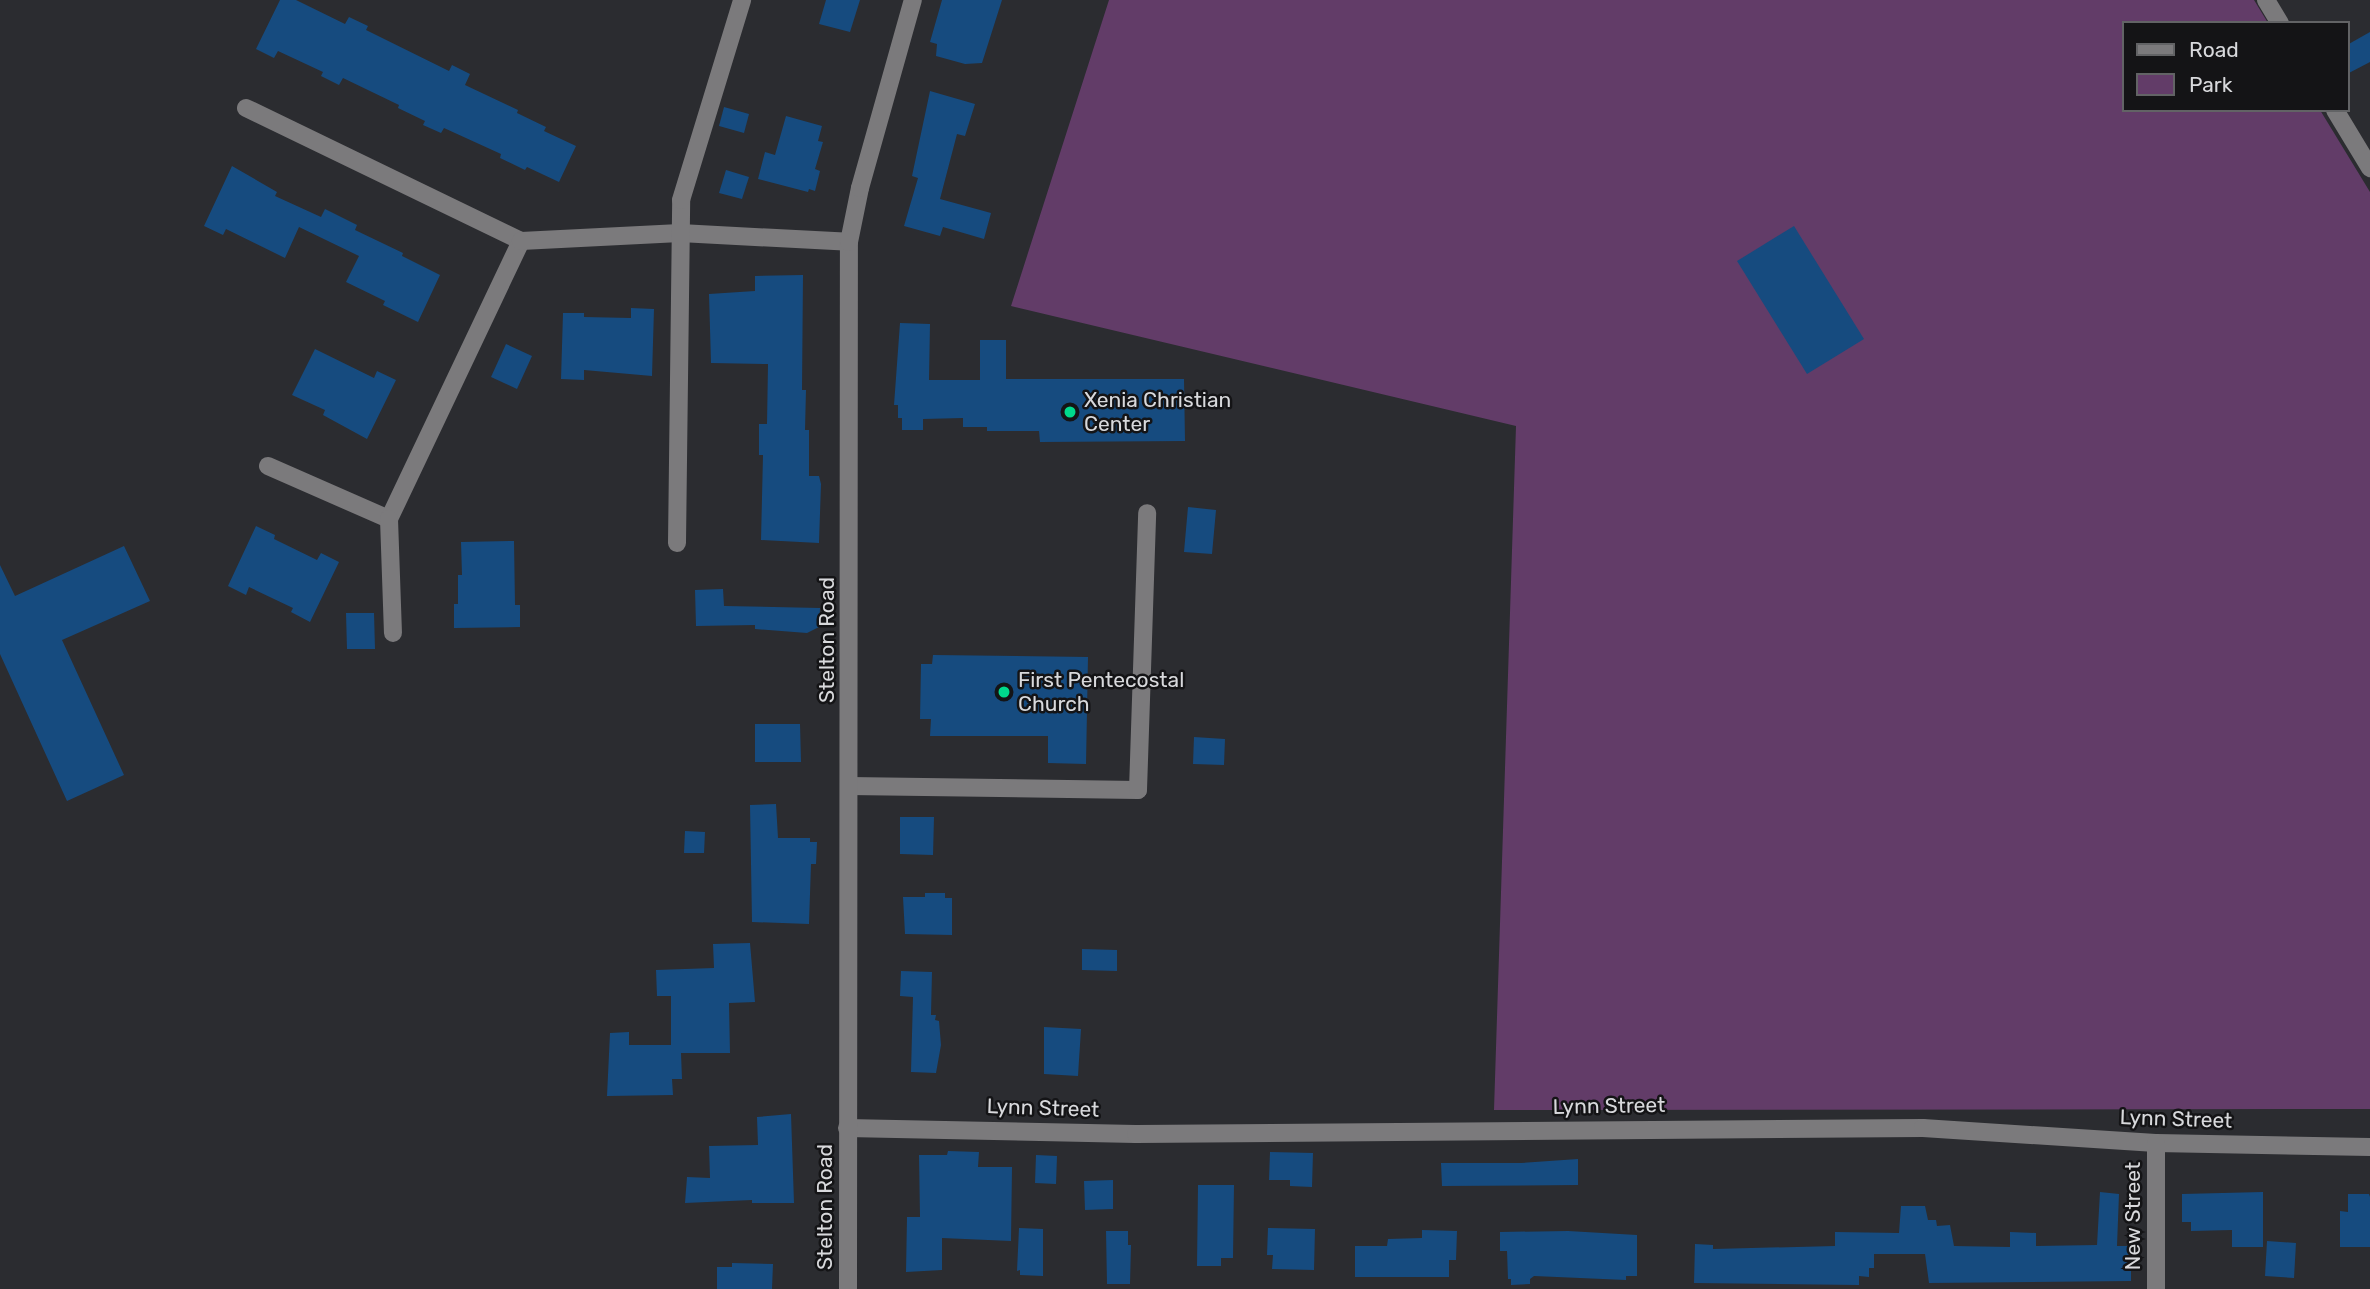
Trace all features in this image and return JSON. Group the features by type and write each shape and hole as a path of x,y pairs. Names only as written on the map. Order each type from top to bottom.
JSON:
{"street":[{"path":"677,543 681,200 742,0"},
{"name":"Stelton Road","path":"848,1289 849,242 860,188 914,0"},
{"path":"2266,0 2279,21"},
{"path":"246,108 521,241 680,233 849,242"},
{"path":"2336,112 2370,167"},
{"path":"393,634 389,519 521,241"},
{"path":"268,466 389,519"},
{"path":"849,786 1138,790 1147,513"},
{"name":"Lynn Street","path":"847,1128 1136,1134 1923,1128 2156,1143 2370,1147"},
{"name":"New Street","path":"2156,1143 2156,1289"}],"green space":[{"path":"1109,0 2254,0 2267,21 2122,21 2122,112 2321,112 2370,192 2370,1109 1494,1110 1516,426 1011,306"}],"building":[{"path":"280,0 296,0 345,24 349,17 368,26 366,30 449,71 452,65 470,74 465,85 518,110 517,113 546,127 544,131 576,146 559,182 527,167 525,170 500,158 501,154 444,128 441,133 423,125 425,121 398,108 399,105 343,78 339,85 321,76 323,72 278,51 274,58 256,49"},
{"path":"826,0 860,0 850,32 819,24"},
{"path":"942,0 1002,0 982,63 965,64 936,56 937,44 930,42"},
{"path":"2370,32 2370,62 2349,73 2349,44"},
{"path":"930,91 975,104 965,136 957,134 940,199 991,213 984,239 943,227 940,236 904,226 918,178 912,176"},
{"path":"724,107 749,114 744,133 719,126"},
{"path":"786,116 822,126 818,141 823,142 815,169 820,171 815,191 809,189 808,192 758,179 765,152 775,155"},
{"path":"232,166 277,192 275,196 321,217 325,209 357,225 355,230 403,253 402,256 440,275 418,322 383,305 385,301 346,282 359,256 299,227 285,258 226,229 223,235 204,226"},
{"path":"726,170 749,177 742,199 719,193"},
{"path":"1794,226 1864,339 1807,374 1737,261"},
{"path":"803,275 802,390 806,390 805,430 809,430 809,476 819,476 821,484 819,543 761,540 763,455 759,455 759,424 767,424 768,364 711,363 709,294 755,291 755,276"},
{"path":"631,308 654,309 652,376 584,370 584,380 561,379 563,313 584,313 584,317 631,318"},
{"name":"Xenia Christian Center","path":"900,323 930,324 929,380 980,380 980,340 1006,340 1006,379 1184,379 1185,441 1040,442 1039,431 987,431 987,427 963,427 963,418 923,419 923,430 902,430 898,405 894,405"},
{"path":"506,344 532,356 517,389 491,377"},
{"path":"315,349 374,378 377,371 396,380 367,439 323,415 325,410 292,395"},
{"path":"1188,507 1216,510 1212,554 1184,552"},
{"path":"256,526 275,535 274,539 317,560 321,553 339,562 310,622 291,612 293,608 249,587 246,595 228,586"},
{"path":"514,541 515,605 520,605 520,627 454,628 454,604 458,604 458,575 462,575 461,542"},
{"path":"124,546 150,601 62,640 124,775 67,801 0,654 0,565 15,596"},
{"path":"723,589 724,606 820,608 819,627 807,633 755,629 755,625 696,626 695,590"},
{"path":"346,613 374,613 375,649 347,649"},
{"name":"First Pentecostal Church","path":"933,655 1088,657 1086,764 1048,763 1048,736 930,736 931,719 920,719 921,664 932,664"},
{"path":"755,724 800,724 801,762 755,762"},
{"path":"1194,737 1225,739 1224,765 1193,764"},
{"path":"776,804 778,838 810,838 810,842 817,842 816,864 811,864 809,924 752,922 750,805"},
{"path":"900,817 934,817 933,855 900,854"},
{"path":"685,831 705,832 704,853 684,853"},
{"path":"925,893 945,893 945,898 952,898 952,935 905,934 903,897 925,897"},
{"path":"750,943 755,1002 729,1003 730,1053 681,1053 682,1079 672,1079 673,1095 607,1096 610,1033 629,1032 629,1045 671,1045 671,996 657,996 656,970 714,968 713,944"},
{"path":"1082,949 1117,950 1117,971 1082,970"},
{"path":"901,971 932,972 931,1015 936,1015 935,1020 939,1021 941,1045 936,1073 911,1072 913,997 900,996"},
{"path":"1044,1027 1081,1029 1078,1076 1044,1074"},
{"path":"791,1114 794,1203 752,1203 752,1200 685,1203 687,1177 710,1178 709,1146 758,1145 757,1117"},
{"path":"948,1151 979,1152 978,1167 1012,1167 1011,1241 942,1238 942,1270 906,1272 907,1217 920,1217 919,1155 947,1155"},
{"path":"1270,1152 1313,1153 1312,1187 1290,1186 1290,1180 1269,1180"},
{"path":"1036,1155 1057,1156 1056,1184 1035,1183"},
{"path":"1578,1159 1578,1185 1442,1186 1441,1163 1521,1163"},
{"path":"1113,1180 1113,1209 1085,1210 1084,1181"},
{"path":"1198,1185 1234,1185 1233,1258 1221,1258 1221,1266 1197,1266"},
{"path":"2100,1192 2119,1194 2117,1246 2131,1246 2131,1281 1929,1283 1925,1254 1874,1254 1874,1268 1869,1268 1869,1277 1859,1276 1859,1285 1694,1283 1695,1244 1713,1245 1713,1249 1835,1246 1835,1232 1899,1233 1901,1206 1925,1206 1928,1220 1936,1220 1937,1226 1950,1225 1954,1246 2010,1247 2010,1232 2036,1233 2036,1246 2097,1245"},
{"path":"2263,1192 2263,1247 2232,1247 2232,1230 2191,1231 2191,1222 2182,1222 2182,1194"},
{"path":"2348,1194 2369,1194 2370,1247 2340,1247 2340,1211 2348,1212"},
{"path":"1019,1228 1043,1229 1043,1276 1020,1275 1020,1270 1017,1271"},
{"path":"1268,1228 1315,1229 1314,1270 1272,1269 1273,1255 1267,1255"},
{"path":"1422,1230 1457,1231 1456,1260 1449,1260 1449,1277 1355,1277 1355,1246 1387,1246 1388,1239 1422,1238"},
{"path":"1106,1231 1128,1231 1128,1245 1131,1245 1130,1284 1107,1284"},
{"path":"1568,1231 1637,1235 1637,1276 1626,1276 1626,1280 1534,1276 1530,1279 1530,1284 1511,1285 1511,1279 1508,1279 1507,1251 1500,1251 1500,1232"},
{"path":"2267,1241 2296,1243 2294,1278 2265,1276"},
{"path":"732,1263 773,1264 772,1289 717,1289 717,1267 732,1267"}],"place":[{"name":"Xenia Christian Center","path":"1070,412"},
{"name":"First Pentecostal Church","path":"1004,692"}]}
